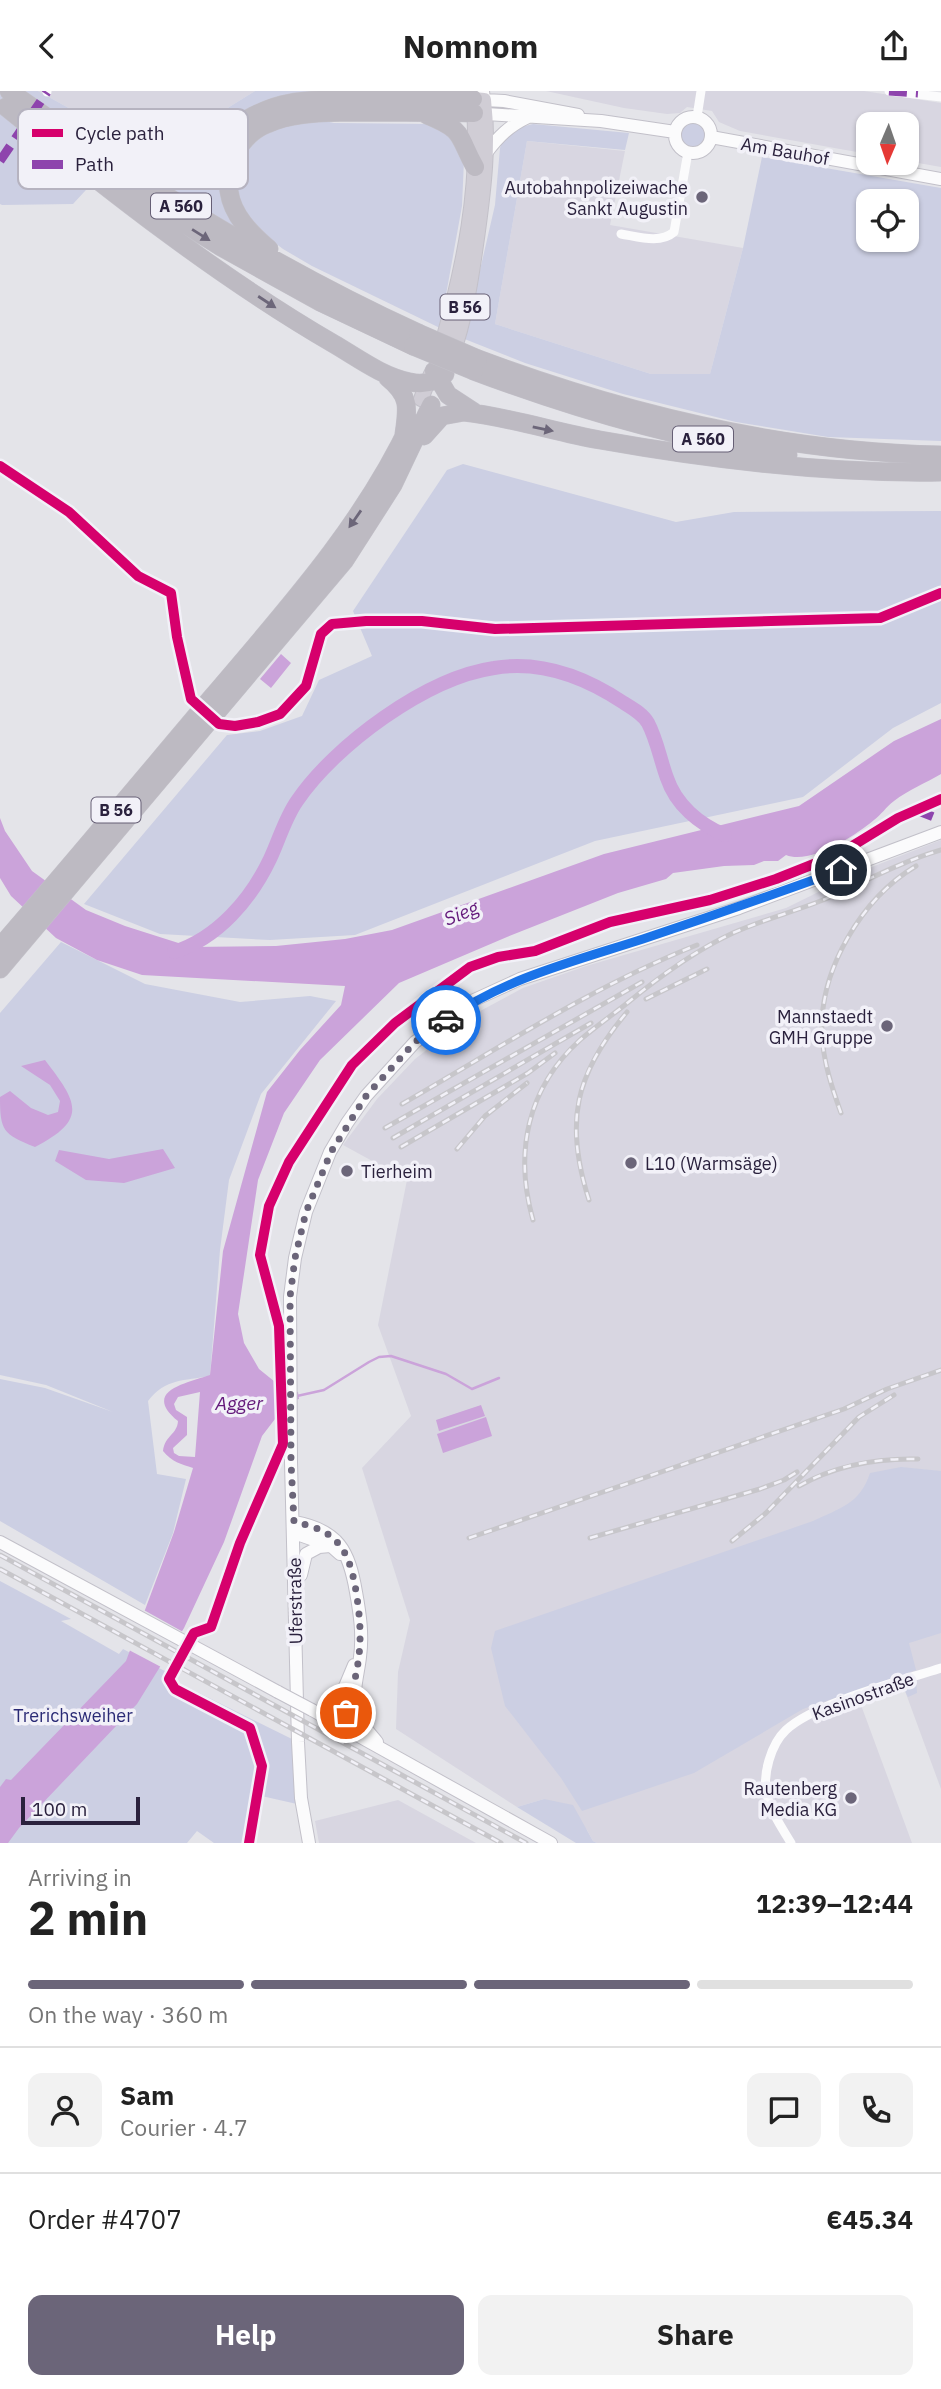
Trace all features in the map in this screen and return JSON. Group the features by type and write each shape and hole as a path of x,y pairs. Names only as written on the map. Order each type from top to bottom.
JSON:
{"highway":[{"path":"393,99 429,95 439,91"},
{"name":"A 560","path":"5,100 24,109"},
{"path":"248,120 279,105 311,101 478,101"},
{"path":"248,138 256,129 289,117 321,113 421,112 478,101"},
{"path":"421,112 458,132 481,160"},
{"path":"108,189 189,251 312,331 380,371 398,386 404,394 407,414 406,446"},
{"name":"A 560","path":"136,189 221,247 320,302 598,413 698,438 783,454 941,471"},
{"name":"A 560","path":"157,189 230,236 416,339"},
{"path":"229,189 239,219 254,237 308,279"},
{"name":"A 560","path":"476,365 598,400 710,427 872,451 941,455"},
{"path":"380,371 412,383 434,385 453,401 477,413"},
{"name":"B 56","path":"0,969 11,941 226,691 345,560 372,520 434,385"},
{"path":"406,446 442,416 464,412 587,438 716,457 866,472 941,471"}],"main road":[{"name":"B 56","path":"434,385 481,160 478,101"}],"street":[{"path":"506,91 541,107"},
{"path":"696,117 701,91"},
{"path":"889,91 941,97"},
{"path":"478,101 541,107 601,121 675,132"},
{"path":"478,101 529,117 601,121"},
{"path":"481,160 501,134 529,117"},
{"path":"696,117 706,122 711,137 700,152 688,152 676,142 675,132 680,121 696,117"},
{"name":"Am Bauhof","path":"711,137 941,179"},
{"path":"621,234 666,239 674,232 688,152"},
{"name":"Uferstraße","path":"309,1843 302,1798 295,1599 290,1297 295,1258 306,1212 318,1179 347,1123 366,1096 415,1042 472,1002 520,979 739,908 941,832"},
{"path":"294,1527 313,1525 338,1542 350,1561 360,1608 361,1645 355,1703 360,1720 384,1750"},
{"path":"294,1527 331,1546 343,1557 355,1589"},
{"path":"0,1542 316,1711 551,1843"},
{"path":"295,1599 299,1593 305,1556 313,1549 331,1546"},
{"path":"335,1722 361,1645"},
{"path":"316,1711 334,1703 354,1666"},
{"name":"Kasinostraße","path":"791,1843 771,1806 766,1784 771,1755 782,1735 799,1720 845,1700 941,1668"},
{"path":"335,1722 346,1713 356,1681"}],"shaded area":[{"path":"38,91 255,91 226,109 70,109"},
{"path":"546,91 864,91 941,103 941,167 919,163 919,112 856,112 856,152 740,131 719,122 712,111 687,107 680,113 667,114 624,108"},
{"path":"527,141 625,151 610,225 743,248 710,374 651,374 495,324"},
{"path":"941,840 941,1789 905,1691 861,1705 912,1843 597,1843 587,1830 544,1799 517,1807 396,1729 398,1672 410,1620 362,1468 411,1416 378,1325 407,1180 343,1145 377,1099 415,1059 469,1017 523,988 586,966 786,908 859,872"},
{"path":"398,1800 476,1843 319,1843 315,1821"}],"green space":[{"path":"0,91 38,91 70,109 18,109 18,189 87,189 73,204 0,204"},
{"path":"255,91 428,91 348,94 248,129 248,109 226,109"},
{"path":"320,120 334,123 429,124 446,130 464,160 462,206 440,328 312,266 258,230 241,205 236,189 248,189 248,146 274,127"},
{"path":"688,123 698,123 705,130 705,140 698,147 688,147 681,140 681,130"},
{"path":"533,124 629,133 625,150 527,141 495,324 651,374 710,374 743,248 762,157 941,188 941,441 828,437 736,422 623,394 525,363 462,338 495,205 500,148 504,138 517,128"},
{"path":"171,189 235,189 246,236"},
{"path":"463,464 676,522 734,512 941,511 941,703 893,728 803,797 595,841 355,935 270,940 160,934 84,904 227,735 260,731 302,716 319,680 372,656 353,611 447,470"},
{"path":"61,942 145,984 240,1002 310,996 336,1001 261,1094 229,1180 220,1250 210,1376 169,1384 148,1401 157,1474 186,1479 173,1533 145,1605 0,1521 0,1379 45,1388 113,1412 46,1385 0,1375 0,1013"},
{"path":"901,1467 941,1471 941,1633 909,1643 916,1670 803,1709 694,1773 582,1811 561,1778 505,1706 491,1648 495,1631 813,1521 848,1504 861,1492 870,1473"},
{"name":"Trerichsweiher","path":"0,1581 71,1619 61,1621 119,1654 123,1649 176,1677 175,1681 294,1740 297,1804 257,1795 242,1843 214,1843 197,1831 187,1843 0,1843"},
{"path":"916,1680 917,1693 908,1697 905,1691 853,1708 856,1701"},
{"path":"544,1799 573,1805 593,1841 597,1843 576,1843 517,1807"}],"water":[{"path":"281,654 291,663 271,688 260,679"},
{"path":"941,719 941,774 899,797 877,818 844,841 807,856 786,855 778,861 764,861 754,865 673,873 666,879 618,893 507,937 399,983 320,1060 284,1113 258,1180 238,1314 244,1343 259,1369 285,1390 298,1392 299,1399 288,1402 262,1436 224,1542 184,1628 137,1704 19,1828 8,1843 0,1843 0,1787 6,1779 11,1780 126,1661 174,1532 193,1468 173,1460 163,1451 178,1421 168,1411 164,1402 166,1395 180,1385 210,1375 223,1251 267,1092 341,1005 345,986 142,975 97,960 56,938 11,896 0,878 0,818 5,831 32,871 86,910 125,926 191,947 276,946 345,939 392,930 604,854 799,806 894,741","holes":["200,1392 195,1457 174,1453 173,1448 187,1435 187,1417 176,1410 174,1404 178,1397"]},
{"path":"45,1060 65,1087 72,1109 64,1127 35,1147 6,1130 1,1117 0,1097 10,1091 31,1108 48,1115 58,1112 60,1101 50,1085 21,1066"},
{"path":"163,1149 175,1168 124,1183 86,1180 55,1161 59,1150 109,1159"},
{"path":"481,1405 485,1416 439,1431 436,1420"},
{"path":"486,1417 492,1436 443,1453 437,1434"}],"pier":[{"path":"142,1609 185,1633 163,1668 127,1649"}],"waterway":[{"path":"174,952 190,946 219,927 243,902 262,874 297,801 334,758 384,717 412,700 468,674 494,668 529,666 562,673 594,685 637,712 651,729 676,797 690,813 725,835"},
{"path":"297,1396 324,1390 379,1357 391,1356 446,1374 472,1389 499,1378"}],"railway":[{"path":"533,1220 525,1170 530,1123 537,1100 548,1079 580,1040 664,974 719,940 941,850"},
{"path":"841,1113 824,1054 823,1010 828,985 836,961 862,916 896,880 916,866"},
{"path":"402,1104 583,999 658,961 697,945"},
{"path":"646,999 707,969"},
{"path":"385,1128 642,982"},
{"path":"589,1200 577,1146 579,1100 596,1057 627,1012"},
{"path":"393,1138 591,1023"},
{"path":"401,1147 528,1073 555,1053"},
{"path":"457,1149 485,1116 527,1083"},
{"path":"469,1538 844,1409 887,1389 941,1370"},
{"path":"732,1541 766,1513 859,1417 894,1395"},
{"path":"799,1486 827,1473 857,1464 918,1459"},
{"path":"590,1538 760,1489 797,1472"},
{"path":"0,1555 526,1843"},
{"path":"0,1569 501,1843"}],"marked path":[{"path":"889,91 918,93"},
{"path":"35,109 47,92"},
{"path":"0,161 18,135"},
{"path":"916,810 941,820"}],"cycle path":[{"path":"0,466 69,512 138,576 171,593 177,637 191,699 219,724 235,726 280,714 306,686 321,634 332,624 422,621 495,629 880,618 941,593"},
{"path":"249,1843 262,1766 250,1728 175,1689 169,1679 194,1633 211,1627 240,1543 283,1444 279,1326 260,1255 269,1206 289,1162 352,1065 395,1023 470,967 498,957 535,951 610,922 710,900 776,879 839,854 898,818 941,799"}],"way so far":[{"path":"346,1713 356,1681 362,1631 353,1569 346,1553 331,1536 313,1525 294,1522 290,1297 295,1258 306,1212 318,1179 347,1123 366,1096 415,1042 446,1020"}],"place":[{"name":"Autobahnpolizeiwache Sankt Augustin","path":"702,197"},
{"name":"Mannstaedt GMH Gruppe","path":"887,1026"},
{"name":"L10 (Warmsäge)","path":"631,1163"},
{"name":"Tierheim","path":"347,1171"},
{"name":"Rautenberg Media KG","path":"851,1798"}],"route":[{"path":"446,1020 472,1002 520,979 739,908 841,870"}],"water label":[{"name":"Sieg","path":"461,913"},
{"name":"Agger","path":"239,1403"}]}
